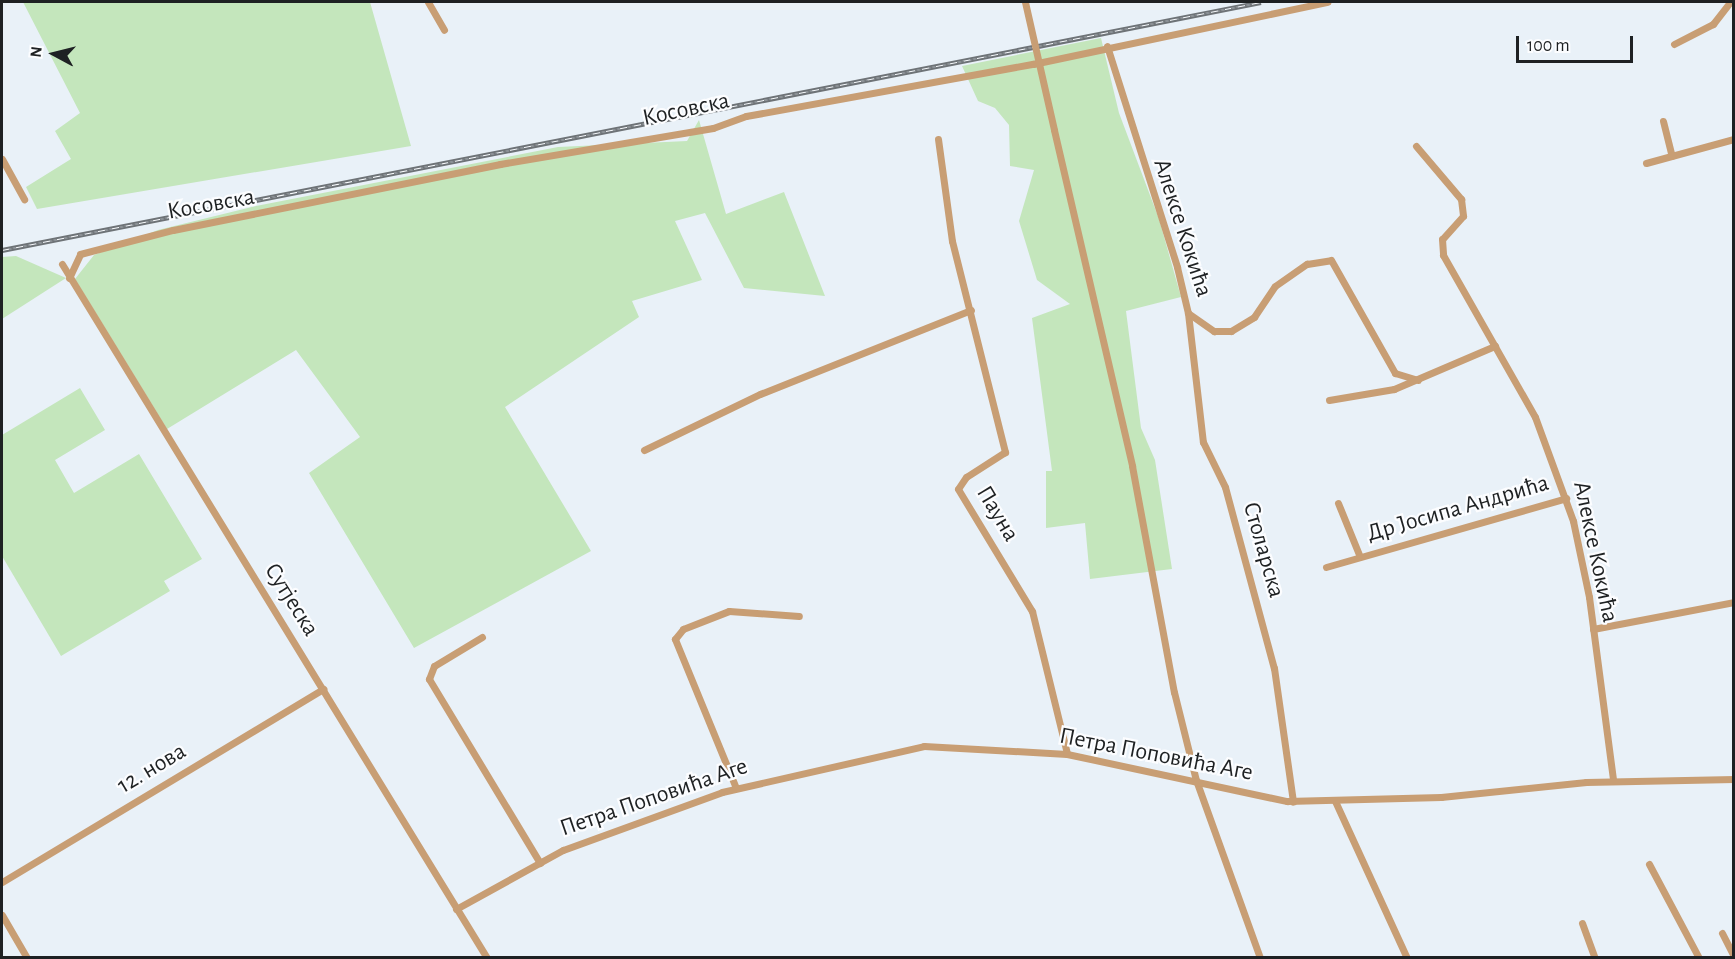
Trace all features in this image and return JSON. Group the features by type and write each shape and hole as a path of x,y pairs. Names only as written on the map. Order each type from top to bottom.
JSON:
{"street":[{"path":"428,2 444,30"},
{"path":"1025,2 1132,466 1174,692 1196,780 1260,957"},
{"name":"Косовска","path":"69,278 80,254 173,230 500,164 713,128 746,117 1033,64 1107,46 1328,2"},
{"path":"1674,44 1713,24 1730,2"},
{"name":"Алексе Кокића","path":"1107,46 1188,313 1214,331 1231,331 1254,316 1275,286 1307,264 1331,260 1395,373 1418,380"},
{"path":"1664,121 1672,156"},
{"name":"Пауна","path":"938,139 952,241 1005,452 966,477 958,489 1032,612 1067,754"},
{"path":"1646,163 1734,139"},
{"name":"Алексе Кокића","path":"1416,147 1461,200 1462,216 1441,247 1535,417 1566,498 1593,629 1613,780"},
{"path":"2,159 24,199"},
{"name":"Сутјеска","path":"62,264 487,957"},
{"path":"644,450 760,394 971,310"},
{"name":"Столарска","path":"1188,313 1203,442 1225,487 1274,668 1293,802"},
{"path":"1329,400 1418,380 1495,346"},
{"name":"Др Јосипа Андрића","path":"1326,567 1566,498"},
{"name":"Др Јосипа Андрића","path":"1338,503 1360,557"},
{"path":"1593,629 1734,602"},
{"path":"736,788 675,639 683,628 729,611 799,616"},
{"path":"482,637 434,666 429,679 540,863"},
{"name":"12. нова","path":"2,882 323,689"},
{"name":"Петра Поповића Аге","path":"456,909 563,850 736,788 924,746 1067,754 1293,802 1441,797 1613,780 1734,779"},
{"path":"1335,801 1407,957"},
{"path":"1649,864 1699,957"},
{"path":"2,915 27,957"},
{"path":"1582,923 1595,957"},
{"path":"1722,933 1734,957"}],"green space":[{"path":"23,2 370,2 411,146 37,209 26,187 71,159 55,131 80,113"},
{"path":"1101,38 1119,113 1159,219 1181,297 1126,311 1141,428 1155,460 1172,569 1090,579 1085,523 1046,528 1046,471 1052,471 1032,318 1070,304 1037,280 1019,221 1034,170 1010,166 1009,125 995,108 978,101 962,66"},
{"path":"699,120 726,214 784,192 825,296 744,288 705,213 675,221 702,280 632,301 639,317 505,407 591,551 414,648 309,473 360,437 296,350 167,429 75,279 94,255 158,230 256,206 558,147 687,141"},
{"path":"16,256 66,278 2,319 2,257"},
{"path":"80,388 105,430 55,460 74,493 139,454 202,559 164,581 170,591 61,656 2,556 2,435"}],"railway":[{"path":"2,250 1261,2"}]}
